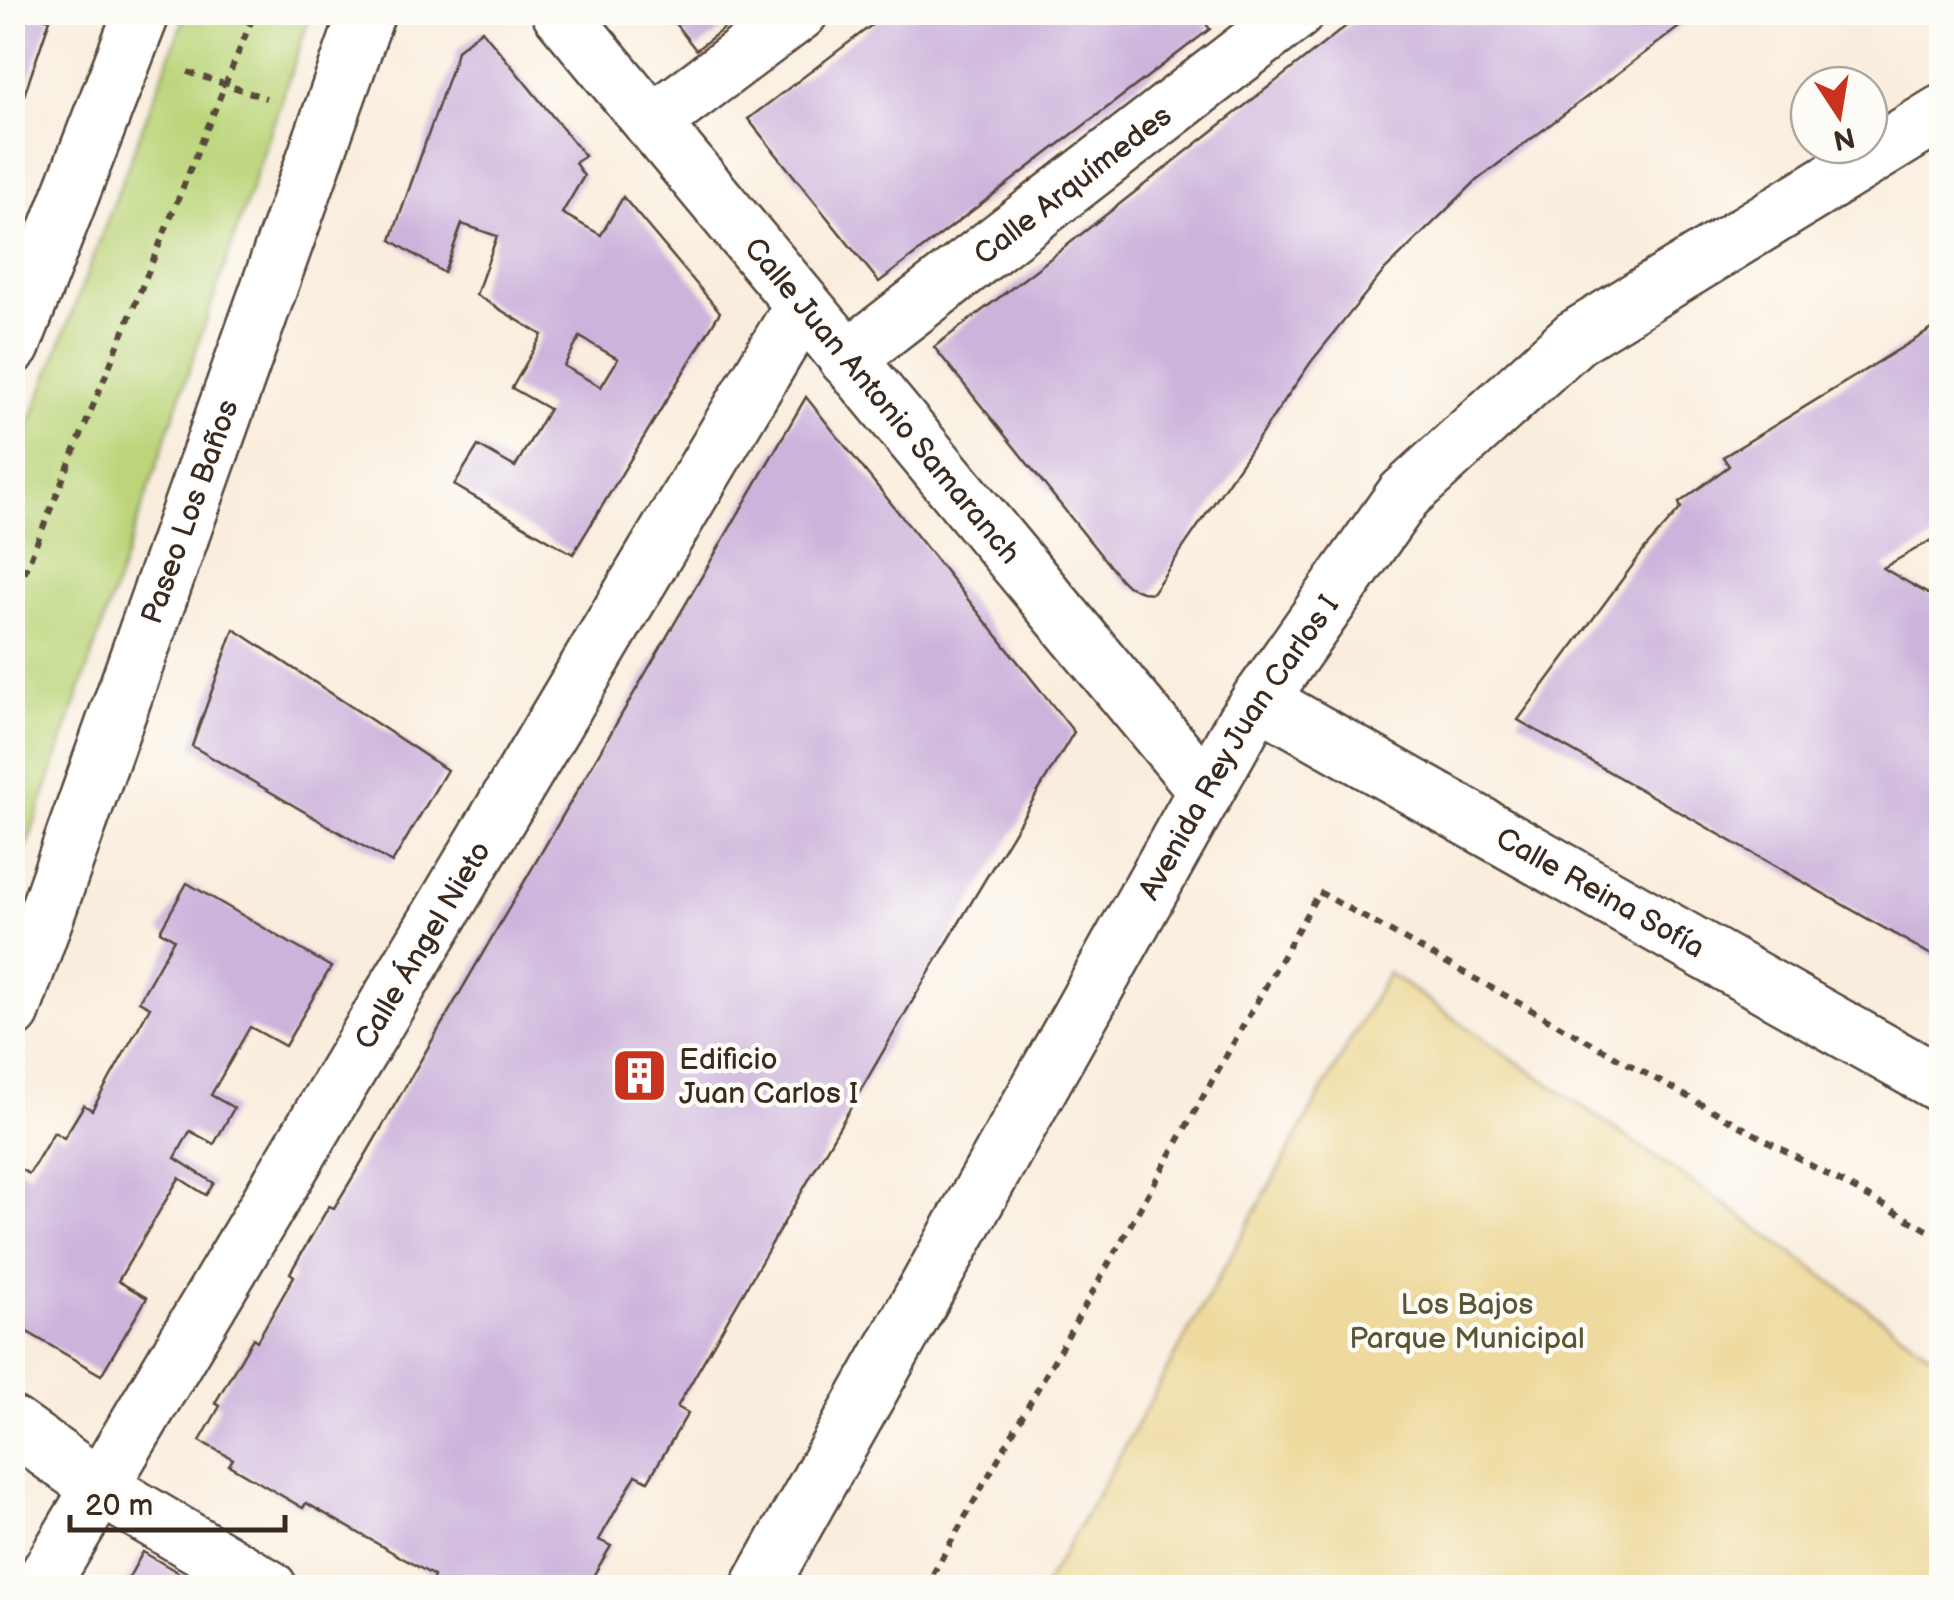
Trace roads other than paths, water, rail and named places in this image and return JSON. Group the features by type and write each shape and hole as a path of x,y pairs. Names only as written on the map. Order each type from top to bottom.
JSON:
{"street":[{"name":"Paseo Los Baños","path":"12,1012 367,12"},
{"name":"Calle Juan Antonio Samaranch","path":"560,12 1206,790"},
{"path":"652,122 800,12"},
{"name":"Calle Arquímedes","path":"847,359 1296,12"},
{"path":"13,346 135,32"},
{"name":"Avenida Rey Juan Carlos I","path":"759,1588 1206,790 1260,700 1404,495 1575,338 1942,113"},
{"name":"Calle Ángel Nieto","path":"40,1588 803,305"},
{"name":"Calle Reina Sofía","path":"1260,700 1942,1086"},
{"path":"12,1424 99,1488 269,1588"}],"place":[{"name":"Edificio Juan Carlos I","path":"640,1076"}],"park label":[{"name":"Los Bajos Parque Municipal","path":"1467,1321"}]}
